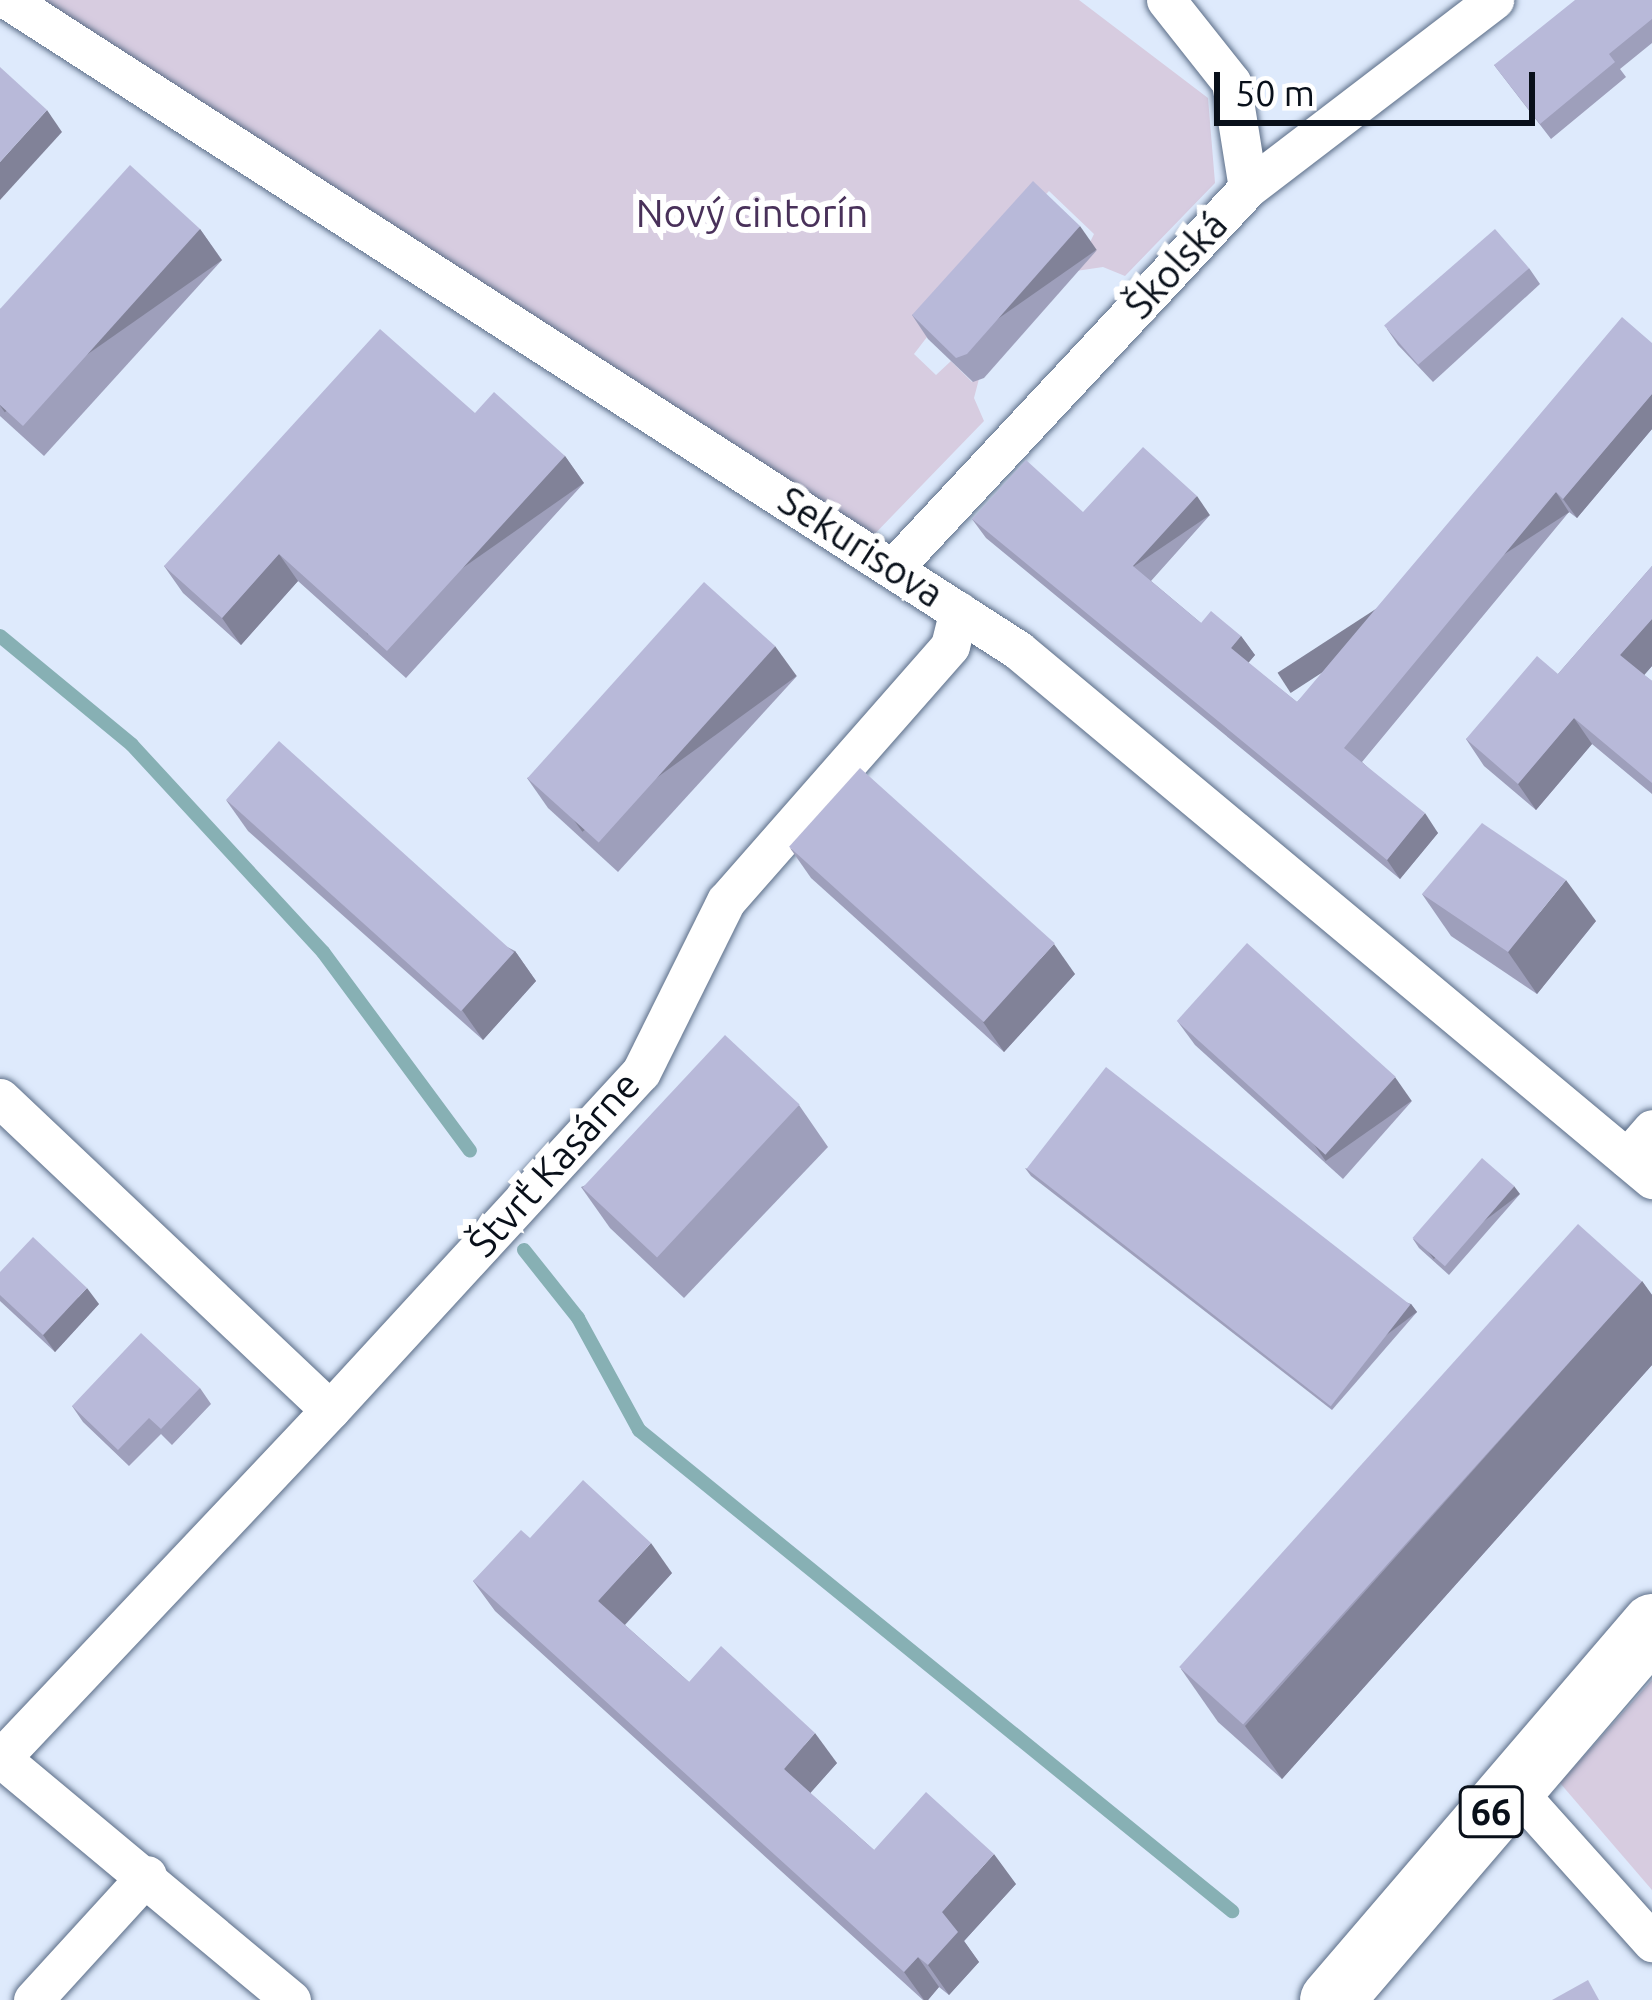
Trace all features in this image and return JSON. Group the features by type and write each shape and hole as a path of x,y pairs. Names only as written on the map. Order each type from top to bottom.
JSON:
{"main road":[{"name":"66","path":"1331,2000 1652,1625"}],"street":[{"name":"Sekurisova","path":"8,0 1018,650 1644,1155"},
{"path":"1166,0 1232,82 1248,188"},
{"name":"Školská","path":"893,568 1248,188 1494,0"},
{"name":"Štvrť Kasárne","path":"291,2000 147,1874 0,1758 641,1072 726,901 950,646 958,610"},
{"path":"0,1098 329,1410"},
{"path":"1512,1786 1652,1942"},
{"path":"34,2000 147,1874"}],"green space":[{"name":"Nový cintorín","path":"42,0 1079,0 1208,98 1215,183 1125,276 1103,267 1076,271 1094,234 1049,191 1000,242 914,354 936,375 951,361 972,382 980,375 974,398 984,421 864,545"},
{"path":"1652,1680 1652,1890 1560,1783"}],"building":[{"path":"1575,0 1652,0 1652,19 1609,54 1615,62 1540,124 1494,65"},
{"path":"0,67 47,110 0,162"},
{"path":"130,165 200,229 23,426 0,405 0,309"},
{"path":"1033,181 1080,226 967,354 956,358 912,315"},
{"path":"1495,229 1529,268 1418,365 1384,325"},
{"path":"1622,317 1652,343 1652,394 1563,499 1556,492 1344,748 1425,813 1387,860 972,519 1026,460 1083,512 1143,447 1197,496 1133,566 1201,623 1211,611 1241,636 1231,648 1297,702"},
{"path":"380,329 475,413 494,392 565,456 387,651 279,554 222,618 164,566"},
{"path":"1652,566 1652,619 1620,655 1652,681 1652,783 1574,718 1518,784 1466,739 1537,656 1558,674"},
{"path":"704,582 775,646 599,842 527,778"},
{"path":"279,741 514,952 461,1011 226,800"},
{"path":"860,768 1055,943 984,1022 789,847"},
{"path":"1482,823 1566,880 1508,952 1422,894"},
{"path":"1247,943 1396,1077 1325,1155 1177,1021"},
{"path":"725,1035 800,1105 657,1257 582,1188"},
{"path":"1106,1067 1410,1305 1331,1406 1027,1169"},
{"path":"1482,1158 1514,1186 1445,1266 1412,1238"},
{"path":"1578,1224 1642,1282 1243,1724 1179,1667"},
{"path":"33,1237 87,1288 43,1335 0,1295 0,1272"},
{"path":"141,1333 200,1388 161,1429 149,1418 118,1450 72,1406"},
{"path":"583,1480 651,1543 598,1601 689,1682 721,1646 815,1733 784,1769 874,1850 926,1792 994,1854 942,1912 958,1932 928,1965 918,1957 904,1972 473,1581 521,1530 530,1538"},
{"path":"1588,1980 1599,2000 1552,2000"}],"waterway":[{"path":"0,636 132,745 323,952 470,1151"},
{"path":"524,1250 578,1318 639,1430 1232,1911"}]}
